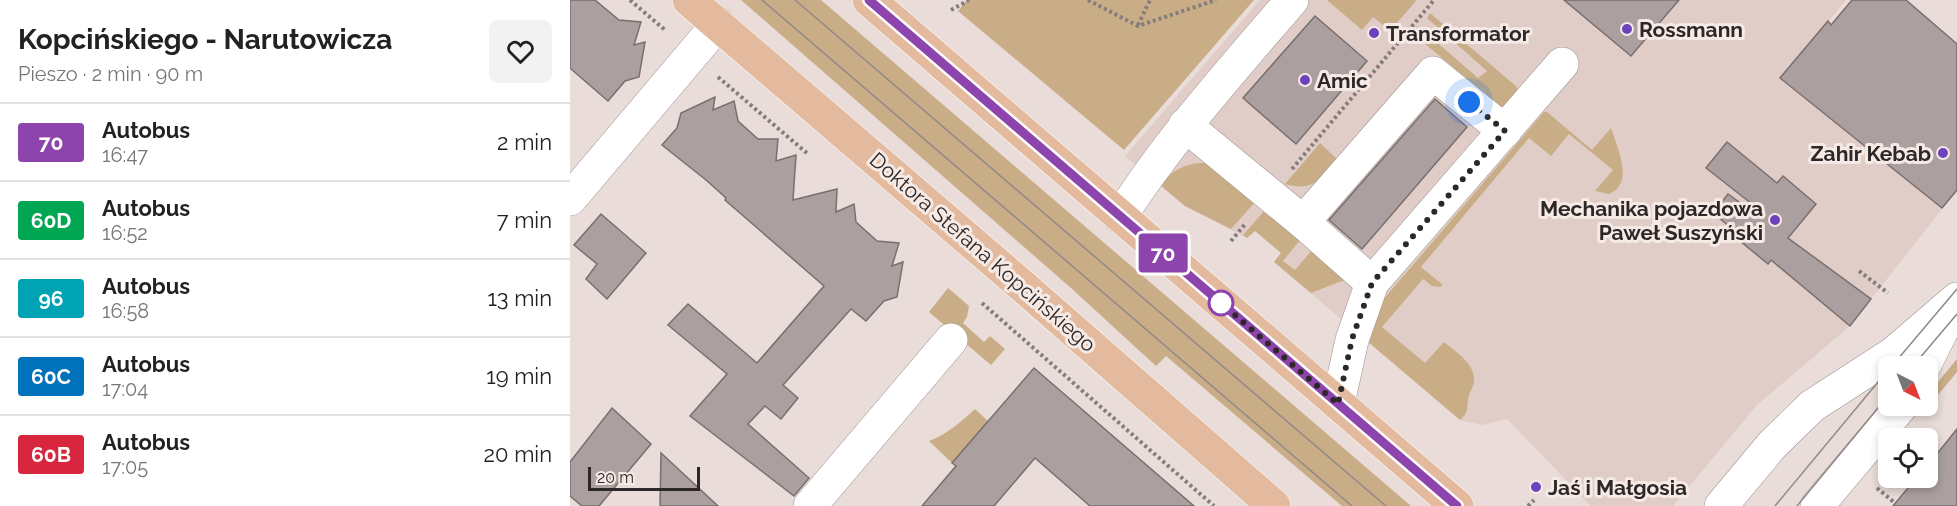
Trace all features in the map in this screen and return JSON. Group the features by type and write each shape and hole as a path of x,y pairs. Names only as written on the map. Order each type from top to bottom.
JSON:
{"main road":[{"name":"Doktora Stefana Kopcińskiego","path":"689,0 1001,267 1274,506"},
{"path":"869,0 1457,506"}],"street":[{"path":"1120,216 1141,183 1185,124 1292,0"},
{"path":"570,199 717,24"},
{"path":"1338,404 1352,339 1372,283 1562,64"},
{"path":"1303,222 1433,73 1505,131"},
{"path":"1185,124 1372,283"},
{"path":"1721,506 1772,445 1812,406 1894,352 1957,299"},
{"path":"1929,356 1957,304"},
{"path":"810,506 951,340"},
{"path":"1817,506 1893,416"}],"path":[{"path":"630,0 815,159"},
{"path":"951,10 969,0"},
{"path":"1088,0 1138,26 1216,0"},
{"path":"1138,26 1150,0"},
{"path":"1231,241 1434,0"},
{"path":"1859,271 1888,293"},
{"path":"975,297 1214,506"},
{"path":"1874,486 1895,503"},
{"path":"1528,506 1534,500"}],"shaded area":[{"path":"741,0 821,0 1411,506 1342,506 1166,356 1156,366 1071,288"},
{"path":"967,0 1254,0 1124,150 958,11"},
{"path":"1260,0 1846,0 1828,22 1957,126 1957,190 1850,326 1757,405 1673,506 1591,506 1507,419 1482,425 1460,420 1274,262 1281,253 1255,231 1247,238 1185,206 1125,156"},
{"path":"1327,0 1416,1 1390,31 1373,17 1362,30"},
{"path":"1430,13 1517,87 1517,92 1505,106 1500,106 1412,33 1418,26 1478,78 1487,71 1427,18"},
{"path":"1544,112 1547,112 1592,150 1611,128 1620,155 1623,174 1617,189 1609,194 1595,191 1613,170 1569,134 1551,156 1529,138 1421,267 1443,285 1432,286 1423,279 1382,327 1425,363 1444,342 1469,364 1474,382 1467,411 1460,420 1367,341 1376,308"},
{"path":"1320,143 1338,160 1321,178 1310,185 1285,184"},
{"path":"1206,163 1256,201 1231,229 1185,206 1160,185 1180,168"},
{"path":"1266,209 1301,239 1283,261 1295,270 1313,249 1347,279 1311,293 1274,262 1281,253 1255,231 1247,238 1243,235"},
{"path":"948,288 969,306 963,323 984,342 990,336 1005,349 991,365 929,312"},
{"path":"1957,359 1957,372 1938,395 1938,382"},
{"path":"975,409 988,421 952,463 929,441 954,427"}],"building":[{"path":"570,0 595,0 619,20 641,22 634,45 645,42 639,77 625,81 608,101 570,68"},
{"name":"Rossmann","path":"1564,0 1679,0 1631,56"},
{"path":"1852,0 1906,0 1957,44 1957,190 1942,208 1780,78 1828,21 1831,25"},
{"name":"Amic","path":"1315,16 1367,61 1296,144 1243,98"},
{"path":"715,97 713,110 734,101 738,121 758,139 778,139 776,161 796,155 793,200 837,189 836,212 854,204 856,222 877,241 899,243 892,266 903,262 897,297 884,301 866,321 851,309 783,385 798,398 781,419 765,406 748,424 809,478 794,496 690,416 727,374 668,325 688,304 757,363 824,286 725,200 726,198 706,180 662,145 677,128 681,113"},
{"path":"1435,99 1467,127 1362,249 1329,220"},
{"path":"1727,142 1777,183 1783,176 1816,204 1788,238 1871,299 1850,326 1771,260 1768,264 1734,236 1736,232 1713,213 1728,194 1753,212 1757,208 1706,168"},
{"path":"601,214 646,253 607,299 586,279 597,264 574,245"},
{"path":"1034,368 1194,506 1090,506 1035,458 994,506 922,506 956,466 952,463"},
{"path":"612,408 651,444 599,506 582,506 570,496 570,462"},
{"path":"1957,429 1957,506 1893,506 1908,488 1938,488 1938,453"},
{"path":"661,453 718,506 660,506"}],"tram line":[{"path":"762,0 1352,506"},
{"path":"795,0 1386,506"},
{"path":"1900,356 1957,289"},
{"path":"1921,356 1957,314"},
{"path":"1775,506 1878,382"},
{"path":"1797,506 1878,408"}],"bus line":[{"name":"70","path":"869,0 1457,506"}],"place":[{"name":"Rossmann","path":"1627,29"},
{"name":"Transformator","path":"1374,33"},
{"name":"Amic","path":"1305,80"},
{"name":"Zahir Kebab","path":"1943,153"},
{"name":"Mechanika pojazdowa Paweł Suszyński","path":"1775,220"},
{"name":"Jaś i Małgosia","path":"1536,487"}],"route":[{"path":"1221,303 1338,404 1352,339 1372,283 1505,131 1469,102"}]}
